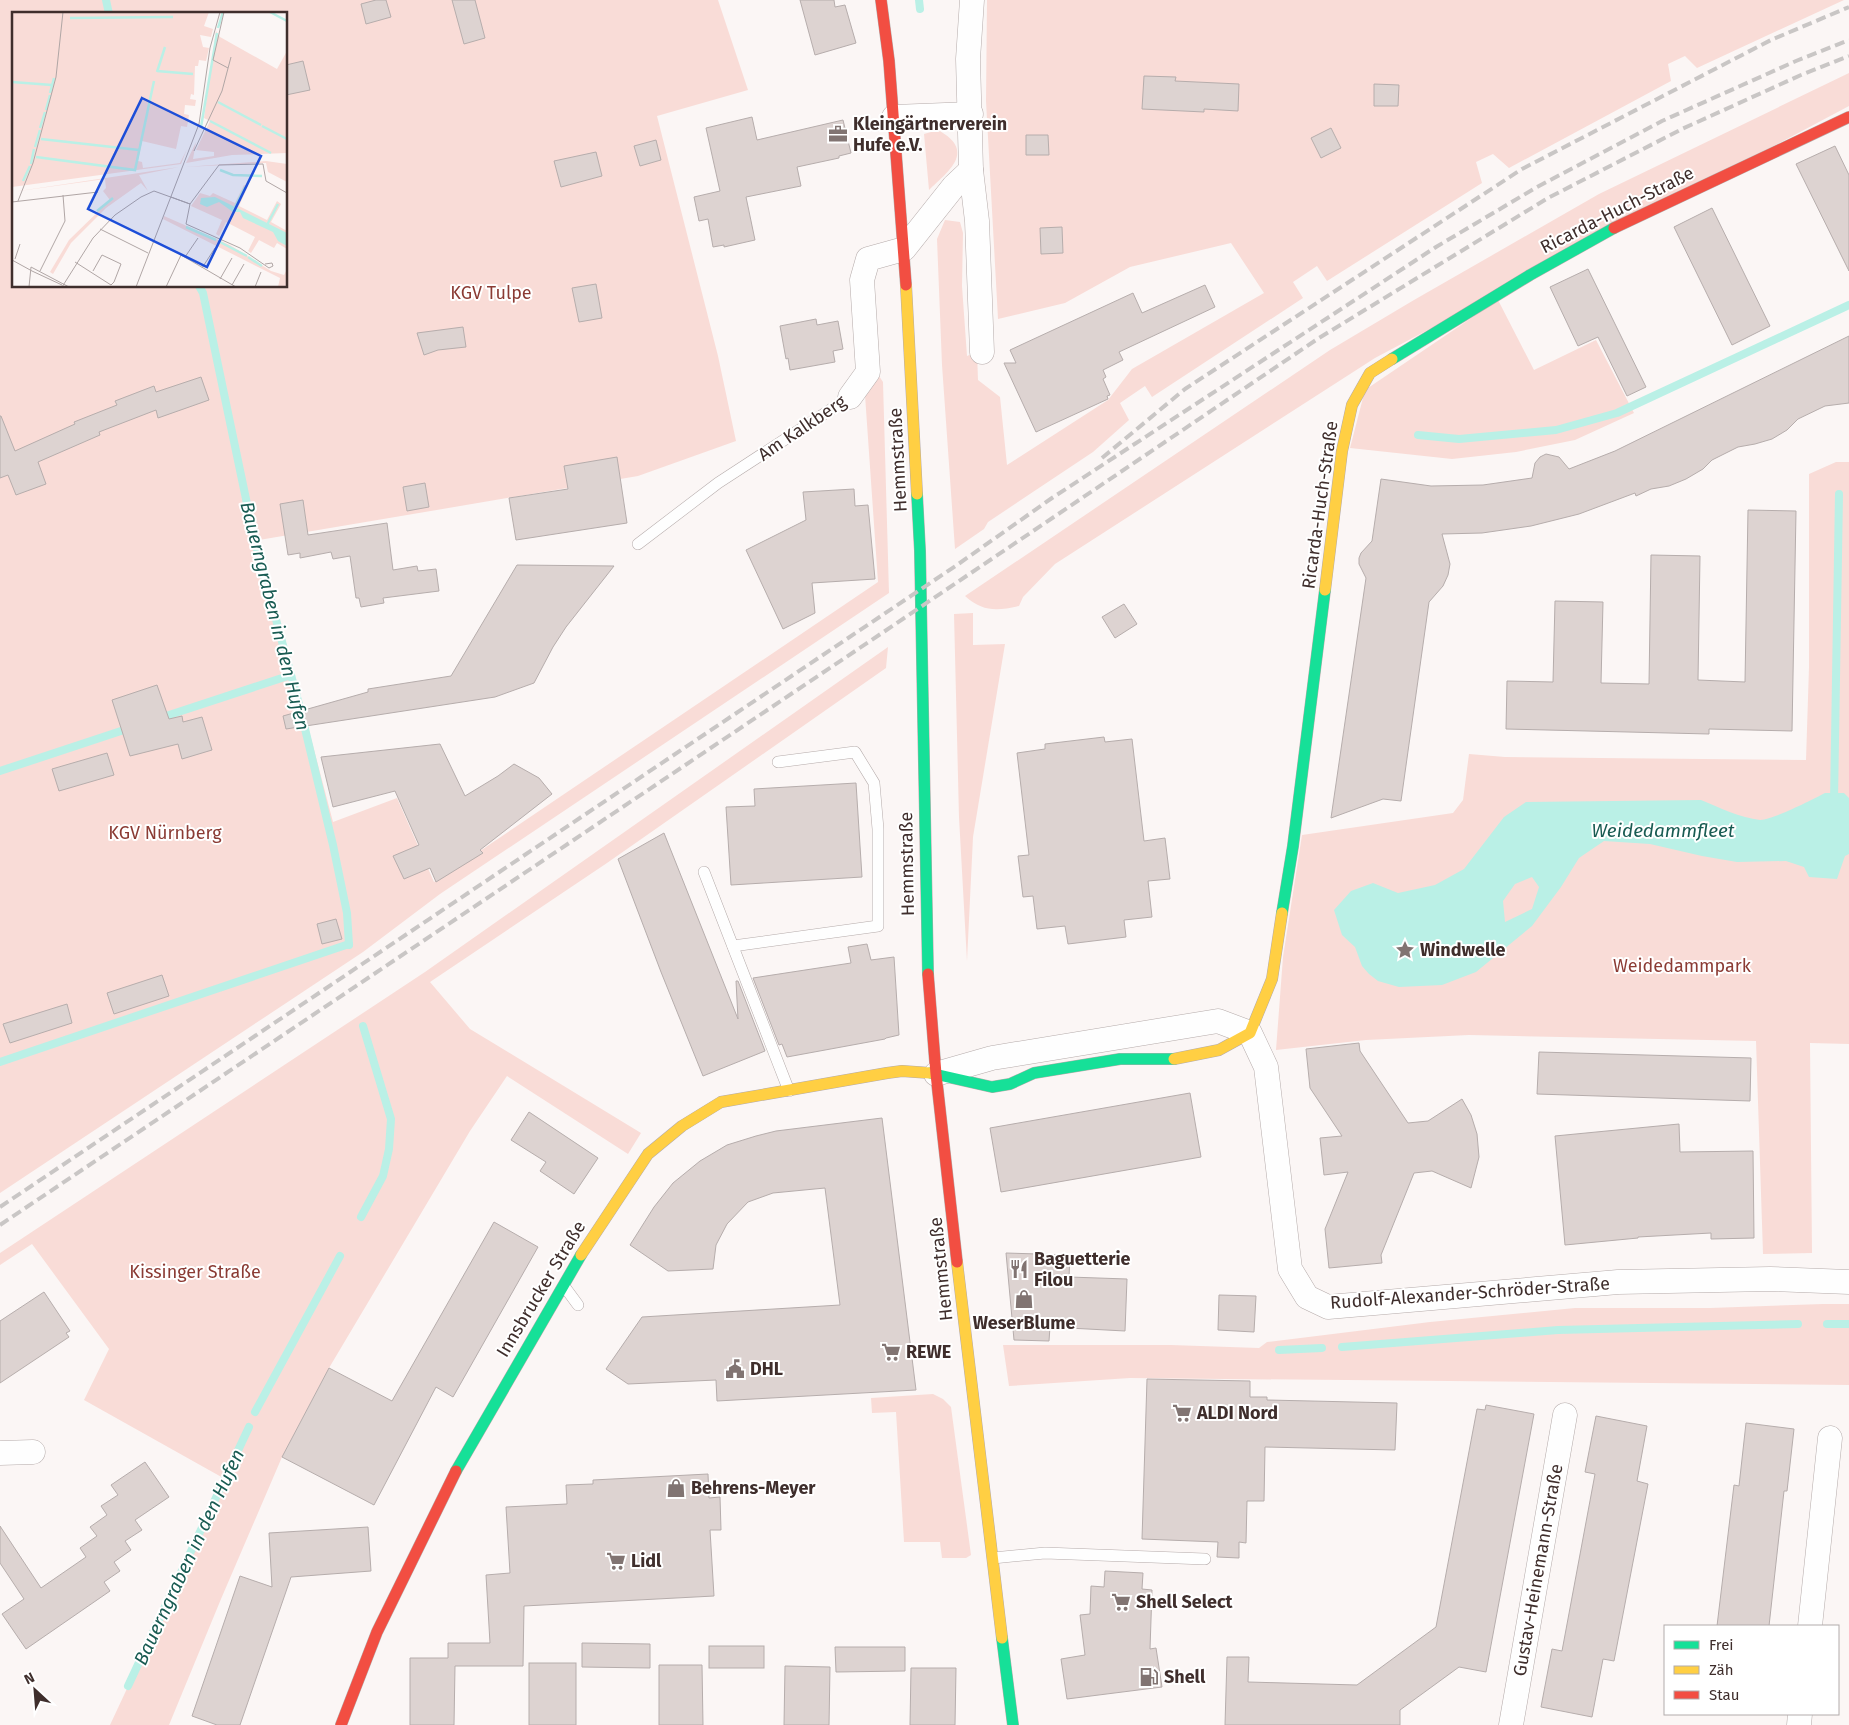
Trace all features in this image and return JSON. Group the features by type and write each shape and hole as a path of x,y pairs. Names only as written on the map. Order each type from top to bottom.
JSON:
{"street":[{"name":"Hemmstraße","path":"880,0 894,117 904,249 920,551 924,888 927,967 936,1074 1013,1725"},
{"path":"972,0 968,59 971,114 971,170 977,220 982,352"},
{"path":"894,117 971,114"},
{"name":"Ricarda-Huch-Straße","path":"1250,1033 1272,979 1293,846 1342,451 1352,405 1370,373 1530,275 1627,221 1849,116"},
{"path":"904,249 954,186 971,170"},
{"name":"Am Kalkberg","path":"850,398 868,372 862,280 868,259 904,249"},
{"path":"936,1074 992,1058 1218,1021 1250,1033"},
{"name":"Rudolf-Alexander-Schröder-Straße","path":"1250,1033 1266,1067 1290,1269 1307,1297 1328,1307 1618,1282 1770,1279 1849,1282"},
{"name":"Innsbrucker Straße","path":"341,1725 377,1632 457,1469 586,1247 648,1154 682,1126 721,1102 902,1071 936,1074"},
{"name":"Gustav-Heinemann-Straße","path":"1511,1725 1565,1415"},
{"path":"1810,1625 1830,1438"},
{"path":"0,1453 33,1452"}],"lane":[{"name":"Am Kalkberg","path":"638,544 718,483 850,398"},
{"path":"732,946 878,926 878,829 875,792 874,783 865,767 855,752 778,762"},
{"path":"704,872 789,1090"},
{"path":"563,1285 578,1305"},
{"path":"992,1558 1046,1554 1205,1559"}],"green space":[{"path":"0,0 718,0 748,90 657,116 718,356 736,441 638,476 259,540 333,822 397,798 434,882 878,582 865,395 877,373 883,382 889,593 440,894 363,952 0,1193"},
{"path":"987,0 1844,0 1697,68 1685,56 1668,64 1671,81 1509,168 1493,154 1476,162 1482,183 1327,281 1317,266 1293,282 1303,298 1152,397 1145,386 1120,403 1129,420 1093,452 988,522 984,529 955,549 942,365 937,239 945,220 960,222 963,233 962,286 967,356 977,352 978,380 1000,397 1007,465 1108,400 1132,369 1264,293 1231,243 1130,267 1065,303 998,319 986,101"},
{"path":"1849,73 1849,106 1375,358 1055,564 1023,597 1019,606 1004,609 984,608 965,596 1330,350 1414,300 1599,194"},
{"path":"938,130 956,145 956,160 945,175 929,190 924,134"},
{"path":"1498,300 1534,370 1596,340 1634,413 1575,440 1516,452 1452,459 1350,448 1365,390"},
{"name":"Weidedammpark","path":"1836,462 1849,462 1849,1044 1810,1043 1812,1253 1763,1254 1756,1041 1469,1035 1366,1040 1276,1050 1283,957 1302,835 1453,813 1463,800 1469,754 1505,757 1806,760 1809,667 1809,474"},
{"path":"973,613 973,645 1005,644 973,837 967,961 959,817 954,614"},
{"name":"Kissinger Straße","path":"888,647 886,668 607,863 430,982 470,1029 641,1133 628,1154 507,1076 470,1131 329,1368 282,1457 169,1725 110,1725 225,1479 84,1400 109,1349 32,1244 0,1265 0,1253 425,972"},
{"path":"1849,1304 1849,1385 1130,1378 1009,1386 1003,1345 1171,1345 1259,1348 1267,1342 1430,1322 1575,1308 1710,1308"},
{"path":"933,1394 943,1399 951,1407 971,1555 966,1558 942,1558 940,1542 904,1542 896,1412 872,1413 871,1398"}],"water":[{"name":"Weidedammfleet","path":"1825,793 1844,793 1849,798 1849,854 1845,856 1837,879 1809,877 1804,867 1786,861 1737,862 1650,844 1604,841 1579,858 1561,887 1532,926 1476,972 1442,985 1399,987 1378,981 1362,966 1355,947 1342,935 1334,910 1351,891 1373,883 1398,893 1435,885 1464,869 1504,817 1526,802 1701,800 1737,815 1760,820 1782,813","holes":["1532,877 1539,887 1532,909 1505,922 1503,901 1515,884"]}],"building":[{"path":"376,0 386,0 391,17 366,24 361,4"},
{"path":"452,0 475,0 485,38 464,44"},
{"path":"800,0 834,0 835,7 845,5 856,43 815,55"},
{"path":"303,61 310,90 288,95 288,65"},
{"path":"1144,76 1176,77 1175,81 1239,84 1238,111 1204,109 1204,112 1142,109"},
{"path":"1374,84 1399,85 1398,106 1374,106"},
{"path":"752,117 757,140 843,120 851,153 839,156 839,158 797,167 801,186 746,197 755,240 724,247 724,245 713,247 708,219 699,221 694,197 720,191 706,128"},
{"path":"1331,128 1341,148 1321,158 1311,138"},
{"path":"1026,135 1048,135 1049,155 1026,155"},
{"path":"656,140 661,160 640,166 634,146"},
{"path":"1835,146 1849,175 1849,271 1796,164"},
{"path":"596,152 602,176 561,187 554,161"},
{"path":"1712,208 1770,326 1732,345 1674,227"},
{"path":"1062,227 1063,253 1041,254 1040,228"},
{"path":"1588,269 1646,387 1627,396 1598,337 1578,346 1550,287"},
{"path":"596,284 602,318 579,322 572,288"},
{"path":"1205,285 1215,307 1119,352 1123,360 1103,370 1106,377 1103,379 1110,395 1107,396 1108,399 1036,432 1004,363 1016,363 1010,350 1133,293 1142,313"},
{"path":"816,319 817,325 838,321 843,349 833,351 835,362 790,370 780,326"},
{"path":"463,327 466,347 438,350 424,355 417,333"},
{"path":"1849,336 1849,403 1825,406 1798,419 1787,430 1772,439 1738,447 1712,460 1703,469 1686,479 1669,486 1651,489 1636,496 1635,493 1579,514 1531,526 1482,533 1442,534 1450,564 1443,586 1429,602 1401,801 1383,799 1331,818 1366,578 1359,564 1359,558 1372,541 1381,479 1431,486 1483,485 1532,478 1535,463 1546,454 1559,457 1569,469 1615,451"},
{"path":"201,377 209,400 158,418 156,410 99,432 100,435 38,462 46,484 16,495 8,475 0,478 0,416 15,451 75,424 74,422 117,405 115,401 154,386 156,392"},
{"path":"617,457 627,523 516,540 509,498 568,489 564,466"},
{"path":"425,483 429,507 407,511 403,487"},
{"path":"854,489 855,506 868,505 875,579 812,583 815,613 783,629 746,550 806,520 803,492"},
{"path":"303,500 308,535 387,523 393,570 417,566 418,571 436,569 439,591 383,598 384,603 361,607 359,598 356,598 350,556 333,559 331,552 300,558 300,553 288,555 280,504"},
{"path":"1748,510 1796,511 1792,731 1709,729 1709,734 1506,729 1507,681 1553,682 1555,601 1603,602 1601,683 1649,684 1651,555 1700,556 1698,680 1745,682"},
{"path":"517,565 614,566 566,627 534,683 495,697 286,729 283,716 368,692 368,689 451,676"},
{"path":"1124,604 1137,624 1115,638 1102,617"},
{"path":"157,685 169,719 182,716 183,722 202,717 212,750 182,759 178,744 130,756 112,700"},
{"path":"1104,737 1105,742 1132,739 1144,841 1165,838 1170,879 1148,881 1152,917 1124,920 1126,937 1068,944 1065,926 1037,929 1033,896 1023,897 1018,856 1029,855 1017,753 1045,749 1045,744"},
{"path":"440,744 465,796 514,764 539,778 552,794 480,850 483,853 436,882 430,868 404,879 393,856 419,845 395,791 333,807 321,757"},
{"path":"107,753 114,775 59,791 52,769"},
{"path":"856,783 862,877 731,885 726,807 755,806 754,789"},
{"path":"664,833 738,1019 736,981 738,981 765,1051 703,1076 618,859"},
{"path":"336,919 342,939 322,944 317,924"},
{"path":"867,944 871,960 894,957 899,1035 787,1057 782,1044 779,1045 753,978 851,963 848,947"},
{"path":"162,975 169,996 114,1014 107,993"},
{"path":"67,1004 72,1023 10,1043 3,1024"},
{"path":"1359,1043 1360,1051 1408,1123 1428,1121 1462,1099 1471,1115 1477,1134 1479,1157 1471,1188 1432,1171 1414,1173 1381,1255 1382,1263 1329,1268 1325,1229 1348,1172 1324,1175 1320,1138 1342,1136 1310,1088 1306,1049"},
{"path":"1539,1052 1751,1058 1750,1101 1537,1094"},
{"path":"1190,1093 1201,1157 1001,1192 990,1128"},
{"path":"529,1112 598,1158 574,1194 540,1171 546,1162 511,1140"},
{"path":"882,1118 916,1390 717,1401 716,1380 628,1384 606,1369 642,1317 840,1305 825,1188 773,1193 748,1202 727,1224 716,1245 713,1269 668,1271 630,1245 654,1207 673,1183 700,1161 727,1145 776,1131"},
{"path":"1679,1124 1680,1152 1753,1151 1754,1238 1711,1239 1711,1233 1638,1237 1565,1245 1555,1136"},
{"path":"494,1222 538,1247 453,1397 436,1387 374,1505 282,1457 329,1368 392,1401"},
{"path":"1006,1253 1070,1255 1069,1277 1127,1279 1125,1331 1050,1327 1049,1341 1014,1340"},
{"path":"44,1292 70,1331 66,1333 69,1337 0,1383 0,1321"},
{"path":"1219,1295 1256,1296 1254,1332 1218,1330"},
{"path":"1147,1379 1250,1381 1250,1397 1267,1397 1267,1400 1397,1403 1395,1450 1265,1447 1264,1501 1247,1501 1246,1543 1239,1542 1239,1558 1217,1557 1218,1542 1142,1539"},
{"path":"1486,1405 1534,1414 1486,1672 1459,1667 1400,1710 1400,1725 1225,1725 1227,1657 1249,1657 1248,1682 1357,1685 1436,1627 1477,1409 1485,1410"},
{"path":"1596,1416 1647,1426 1637,1481 1648,1484 1614,1661 1603,1659 1592,1717 1541,1707 1552,1649 1562,1651 1595,1474 1585,1472"},
{"path":"1746,1423 1794,1429 1787,1491 1784,1491 1769,1625 1717,1625 1734,1485 1739,1486"},
{"path":"145,1462 169,1497 135,1520 142,1530 125,1541 131,1550 114,1562 120,1571 104,1582 110,1591 26,1649 2,1614 24,1599 0,1563 0,1526 41,1588 86,1557 80,1548 97,1536 90,1527 107,1515 101,1506 118,1495 111,1485"},
{"path":"708,1474 709,1498 720,1497 721,1530 710,1530 714,1596 524,1606 523,1666 455,1666 454,1725 410,1725 410,1658 448,1658 448,1643 490,1643 486,1575 510,1573 506,1507 567,1504 566,1485 593,1484 593,1480"},
{"path":"368,1527 371,1571 291,1577 240,1725 217,1725 192,1716 240,1576 272,1587 269,1533"},
{"path":"1105,1571 1143,1573 1142,1589 1152,1590 1150,1649 1156,1648 1162,1687 1067,1699 1061,1659 1085,1655 1080,1615 1090,1614 1091,1586 1104,1587"},
{"path":"582,1643 650,1644 650,1668 582,1667"},
{"path":"709,1646 764,1646 764,1668 709,1668"},
{"path":"835,1647 905,1647 905,1671 836,1672"},
{"path":"529,1663 576,1663 576,1725 529,1725"},
{"path":"659,1665 702,1665 703,1725 659,1725"},
{"path":"785,1666 830,1667 829,1725 784,1725"},
{"path":"911,1668 956,1668 955,1725 910,1725"}],"waterway":[{"name":"Bauerngraben in den Hufen","path":"106,0 109,12"},
{"path":"919,0 920,9"},
{"name":"Bauerngraben in den Hufen","path":"200,288 203,293 255,542 300,708 333,845 347,913 349,945"},
{"path":"1418,435 1459,439 1556,430 1617,413 1849,305"},
{"path":"1834,802 1839,494"},
{"path":"160,718 291,675"},
{"path":"0,771 130,728"},
{"path":"0,1062 349,944"},
{"name":"Bauerngraben in den Hufen","path":"361,1217 383,1176 389,1149 391,1119 363,1026"},
{"name":"Bauerngraben in den Hufen","path":"255,1412 340,1256"},
{"path":"1342,1347 1558,1330 1798,1324"},
{"path":"1827,1324 1849,1324"},
{"path":"1279,1350 1322,1348"},
{"name":"Bauerngraben in den Hufen","path":"128,1686 249,1427"}],"railway":[{"path":"1102,458 1185,389 1522,169 1771,40 1849,7"},
{"path":"0,1207 957,565 1052,498 1436,247 1537,187 1662,121 1796,61 1849,40"},
{"path":"0,1225 1319,338 1548,198 1682,129 1801,75 1849,56"}],"traffic: fast":[{"path":"1392,359 1530,275 1614,228"},
{"path":"917,494 920,551 928,974"},
{"path":"1282,913 1293,846 1325,590"},
{"path":"930,1073 992,1087 1010,1084 1034,1073 1120,1059 1174,1059"},
{"path":"456,1471 581,1255"},
{"path":"1002,1638 1013,1725"}],"traffic: slow":[{"path":"906,285 917,494"},
{"path":"1325,590 1342,451 1352,405 1370,373 1392,359"},
{"path":"1174,1059 1219,1050 1250,1033 1272,979 1282,913"},
{"path":"581,1255 648,1154 682,1126 721,1102 887,1073 902,1071 930,1073"},
{"path":"957,1262 1002,1638"}],"traffic: jam":[{"path":"881,0 889,61 906,285"},
{"path":"1614,228 1849,117"},
{"path":"928,974 936,1074 957,1262"},
{"path":"341,1725 377,1632 456,1471"}],"place":[{"name":"Kleingärtnerverein Hufe e.V.","path":"838,134"},
{"name":"Windwelle","path":"1405,950"},
{"name":"Baguetterie Filou","path":"1019,1269"},
{"name":"WeserBlume","path":"1024,1299"},
{"name":"REWE","path":"891,1352"},
{"name":"DHL","path":"735,1369"},
{"name":"ALDI Nord","path":"1182,1413"},
{"name":"Behrens-Meyer","path":"676,1488"},
{"name":"Lidl","path":"616,1561"},
{"name":"Shell Select","path":"1121,1602"},
{"name":"Shell","path":"1149,1677"}],"park label":[{"name":"KGV Tulpe","path":"491,293"},
{"name":"KGV Nürnberg","path":"165,833"}]}
